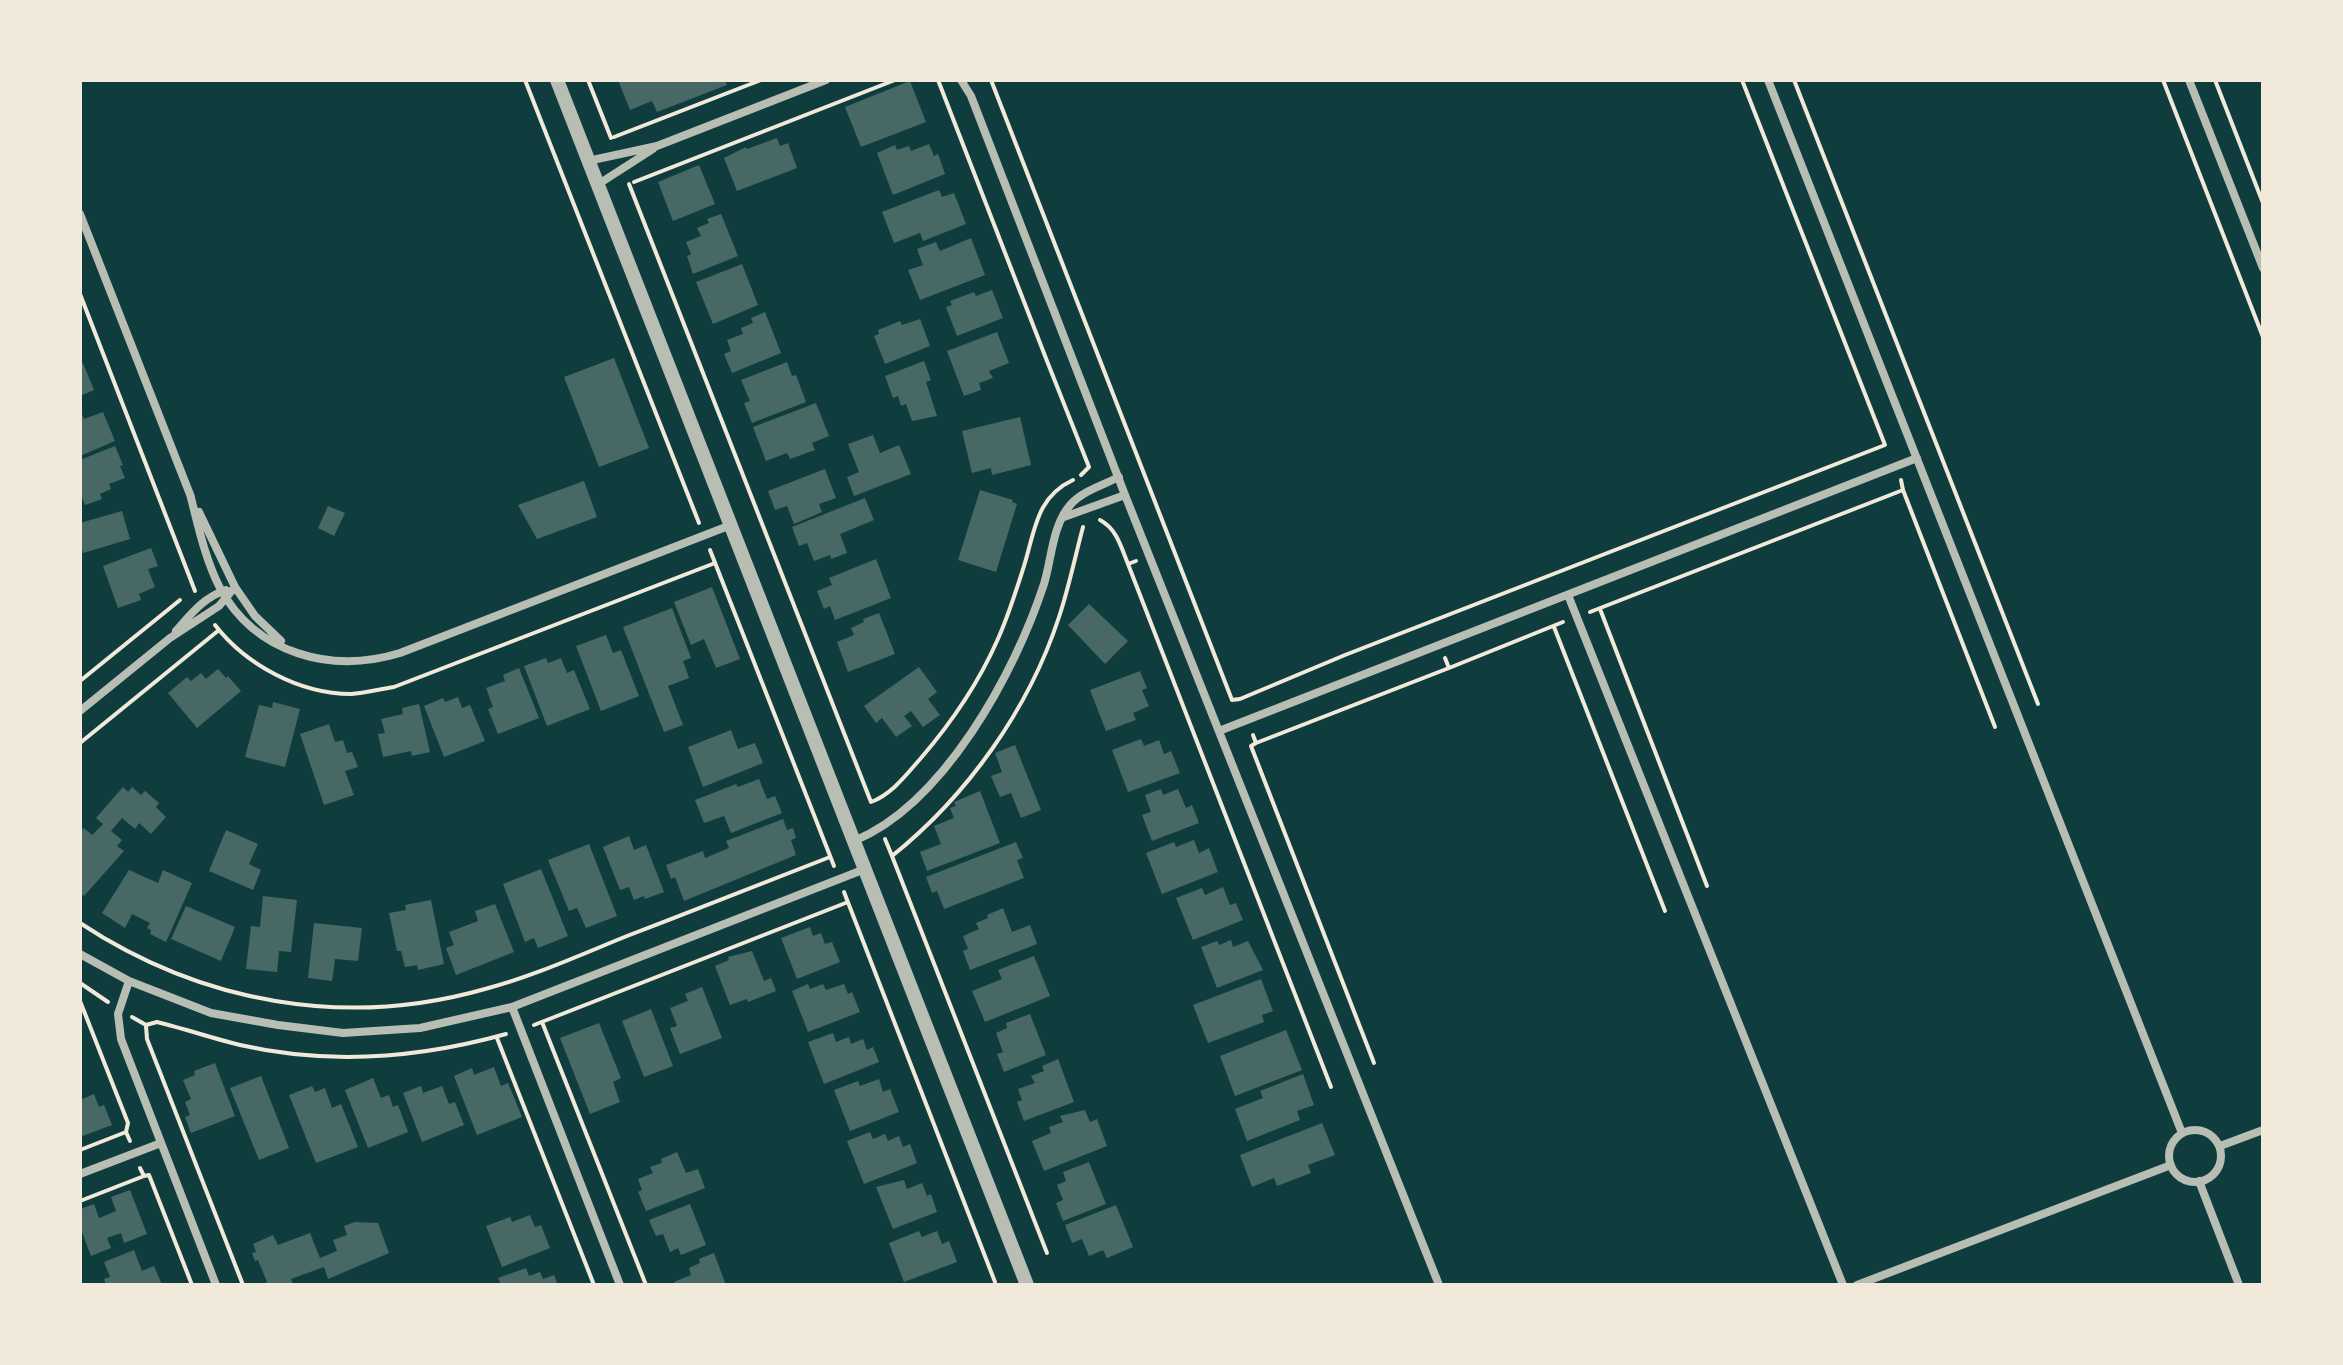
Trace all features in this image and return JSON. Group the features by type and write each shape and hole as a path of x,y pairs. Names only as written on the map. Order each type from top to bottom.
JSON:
{"street":[{"path":"557,80 1027,1285"},
{"path":"588,161 657,146 826,80"},
{"path":"961,80 971,96"},
{"path":"968,80 971,96 1125,495 1439,1285"},
{"path":"1768,80 2182,1133"},
{"path":"2189,80 2263,268"},
{"path":"597,185 657,146"},
{"path":"80,214 190,494 235,587 255,616 289,649"},
{"path":"1219,731 1917,458"},
{"path":"854,841 893,821 971,736 1030,624 1069,506 1079,497 1119,477"},
{"path":"190,494 207,554 224,594 255,632 312,658 348,663 385,658 731,525"},
{"path":"1063,518 1125,495"},
{"path":"170,638 201,603 235,587"},
{"path":"80,711 170,638 208,615 224,594"},
{"path":"1568,595 1843,1285"},
{"path":"80,954 129,981 211,1013 343,1033 420,1028 512,1007 865,869"},
{"path":"129,981 118,1014 121,1039 216,1285"},
{"path":"512,1007 620,1285"},
{"path":"2190,1130 2207,1133 2220,1146 2216,1172 2199,1181 2182,1177 2171,1165 2171,1147 2182,1133 2190,1130"},
{"path":"2220,1146 2263,1130"},
{"path":"80,1174 161,1143"},
{"path":"1857,1285 2171,1165"},
{"path":"2199,1181 2239,1285"}],"path":[{"path":"525,80 995,1282"},
{"path":"588,80 611,138"},
{"path":"629,184 871,802 891,791 908,773 968,697 997,641 1040,512 1061,485 1080,476 1089,467 938,80"},
{"path":"991,80 1232,700 1885,445"},
{"path":"1742,80 1885,445 1897,466 1903,490 1995,727"},
{"path":"1794,80 2038,704"},
{"path":"2163,80 2263,337"},
{"path":"2215,80 2263,203"},
{"path":"80,294 201,603"},
{"path":"1047,361 1094,344"},
{"path":"1449,668 1903,490"},
{"path":"1172,547 1128,564 1331,1087"},
{"path":"208,615 245,657 314,689 351,694 394,687 715,563"},
{"path":"80,681 194,589"},
{"path":"1600,609 1707,886"},
{"path":"1554,627 1665,911"},
{"path":"80,743 219,630"},
{"path":"1256,743 1251,746 1374,1063"},
{"path":"892,856 1047,1253"},
{"path":"80,923 119,949 179,977 242,996 311,1007 406,1005 446,999 520,978 830,857"},
{"path":"542,1022 646,1285"},
{"path":"146,1025 147,1039 243,1285"},
{"path":"497,1037 594,1285"},
{"path":"80,1150 126,1132"},
{"path":"80,1201 144,1176"}],"building":[{"path":"618,80 725,80 727,85 657,112 652,101 630,110"},
{"path":"910,81 926,122 861,147 845,107"},
{"path":"777,138 780,146 788,143 797,168 737,191 724,158 746,147"},
{"path":"929,144 934,156 938,154 945,174 893,195 877,153 895,145 897,150 909,146 911,151"},
{"path":"699,165 715,204 673,221 658,182"},
{"path":"939,190 942,197 954,193 966,224 923,241 920,233 894,243 882,212"},
{"path":"721,214 738,256 693,274 686,242 701,236 697,228 709,223 707,219"},
{"path":"971,238 985,275 920,300 908,270 923,265 917,249 936,242 940,251"},
{"path":"742,264 758,305 713,324 696,282"},
{"path":"992,290 1003,318 957,336 946,307 952,305 950,301 974,292 976,296"},
{"path":"765,312 781,353 732,373 724,354 731,351 727,340 743,334 741,328 753,323 751,318"},
{"path":"920,319 930,346 885,364 874,336 879,334 878,330 900,321 902,325"},
{"path":"997,332 1009,363 989,371 993,378 979,383 981,390 964,396 947,351"},
{"path":"614,358 649,448 599,467 564,377"},
{"path":"924,361 931,380 926,382 937,416 912,421 906,404 901,406 898,396 893,398 885,376"},
{"path":"787,362 792,376 796,375 806,402 752,423 744,403 750,401 741,380"},
{"path":"83,363 94,390 80,396 80,365"},
{"path":"816,403 829,436 812,443 815,450 790,459 787,453 766,461 753,427"},
{"path":"80,410 84,419 103,412 115,441 80,456"},
{"path":"1020,417 1031,465 992,475 991,468 972,473 962,431"},
{"path":"873,435 880,453 899,445 911,474 854,496 847,477 859,472 848,444"},
{"path":"115,446 125,478 109,484 111,489 100,494 102,499 85,505 80,492 80,460"},
{"path":"825,469 836,498 819,504 822,512 794,524 787,506 775,510 768,491"},
{"path":"584,481 597,517 537,539 518,505"},
{"path":"980,490 1017,504 996,572 958,560"},
{"path":"865,498 874,520 840,534 847,553 814,561 807,543 799,546 792,527"},
{"path":"328,506 345,513 334,536 318,528"},
{"path":"122,511 130,539 83,553 80,523"},
{"path":"151,548 158,566 148,569 155,587 139,594 141,600 118,608 103,566"},
{"path":"876,559 891,598 835,620 830,606 824,609 817,591 832,585 829,578"},
{"path":"712,587 740,659 716,668 704,639 691,645 674,602"},
{"path":"1089,604 1128,641 1105,664 1068,625"},
{"path":"672,608 691,658 683,661 689,678 668,686 683,725 664,732 623,627"},
{"path":"879,613 895,654 848,672 837,642 854,635 851,628 864,622 863,619"},
{"path":"606,635 613,653 621,650 639,696 601,711 576,646"},
{"path":"546,658 548,663 561,658 567,673 574,670 590,709 547,726 524,666"},
{"path":"919,667 937,692 928,699 940,715 923,727 911,711 904,716 912,726 896,737 882,718 876,723 864,706"},
{"path":"519,668 539,718 498,734 488,709 493,707 486,688 505,681 503,675"},
{"path":"218,669 241,691 197,728 168,693 187,677 191,681 201,673 206,679"},
{"path":"1140,671 1147,688 1142,690 1149,706 1133,713 1136,720 1106,731 1090,690"},
{"path":"458,697 462,708 470,705 485,741 444,757 424,706 443,698 445,702"},
{"path":"273,702 300,709 285,767 245,757 259,705 272,708"},
{"path":"419,704 430,752 412,756 411,751 383,757 378,734 385,733 381,719 403,714 402,708"},
{"path":"329,724 335,742 343,740 347,753 352,752 358,767 345,771 354,795 324,805 300,734"},
{"path":"731,730 738,749 755,743 763,763 703,787 688,747"},
{"path":"1141,739 1144,746 1159,740 1164,754 1171,751 1180,773 1128,792 1112,750"},
{"path":"1015,745 1041,810 1021,818 1011,793 1000,797 991,776 1002,772 995,753"},
{"path":"759,779 767,799 775,796 782,813 731,833 724,816 704,823 695,800 736,784 738,787"},
{"path":"123,787 128,792 132,787 141,795 145,791 159,803 156,807 166,817 151,834 139,823 135,829 122,818 111,831 122,840 117,846 124,851 84,896 80,893 80,832 84,828 92,835 103,824 96,818"},
{"path":"1161,789 1163,795 1178,789 1186,808 1192,805 1199,823 1152,841 1142,815 1151,812 1145,795"},
{"path":"980,791 1000,843 927,871 920,852 941,844 934,826 954,818 950,808 956,806 954,802"},
{"path":"783,819 787,830 793,828 796,838 791,840 796,855 684,901 675,877 671,879 666,865 703,851 705,858 729,848 726,841"},
{"path":"226,830 258,844 249,864 261,870 253,890 209,871"},
{"path":"629,836 634,850 646,845 664,892 634,900 629,887 620,890 603,847"},
{"path":"1194,840 1199,853 1209,848 1218,872 1162,894 1146,853 1174,842 1176,847"},
{"path":"1016,842 1023,858 1017,860 1024,878 944,909 937,891 932,893 926,877"},
{"path":"589,844 617,916 586,928 577,908 569,911 548,860"},
{"path":"541,869 568,936 538,948 534,938 525,942 503,884"},
{"path":"129,870 158,883 163,870 192,883 166,942 150,934 151,930 147,928 150,923 132,914 125,928 102,913"},
{"path":"1223,887 1230,905 1236,903 1243,920 1193,940 1176,898 1202,888 1205,895"},
{"path":"263,896 297,900 291,952 279,951 277,972 246,969 251,926 260,927"},
{"path":"431,900 444,964 418,970 417,965 405,967 401,951 397,951 389,913 406,910 405,905"},
{"path":"495,904 514,952 456,975 446,948 454,945 449,932 478,921 475,911"},
{"path":"186,906 235,927 221,961 171,939"},
{"path":"1003,908 1012,932 1030,925 1037,944 970,970 963,951 968,949 963,936 979,929 976,923 988,918 987,915"},
{"path":"314,923 362,928 358,961 335,959 332,981 308,978"},
{"path":"810,927 813,936 821,933 825,944 832,942 840,962 797,979 781,938"},
{"path":"1231,940 1233,947 1248,941 1263,970 1217,988 1201,947"},
{"path":"752,951 764,981 771,978 776,991 730,1005 715,966 729,960 728,957"},
{"path":"1034,956 1050,996 985,1022 972,991 1002,979 998,970"},
{"path":"1261,979 1273,1011 1262,1015 1264,1022 1208,1043 1193,1005"},
{"path":"808,984 810,989 823,984 826,990 844,984 848,994 852,992 860,1012 808,1032 792,991"},
{"path":"702,987 722,1038 680,1054 670,1028 677,1026 670,1008 688,1001 685,994"},
{"path":"651,1009 673,1066 644,1077 622,1021"},
{"path":"1030,1014 1046,1055 1004,1072 997,1054 1003,1052 996,1033 1007,1028 1006,1023"},
{"path":"599,1023 621,1078 613,1082 620,1102 590,1114 560,1038"},
{"path":"1286,1030 1302,1070 1235,1096 1220,1056"},
{"path":"833,1033 836,1042 849,1037 851,1044 863,1039 867,1050 873,1047 879,1062 824,1084 808,1042"},
{"path":"1058,1059 1074,1102 1024,1121 1017,1102 1022,1100 1018,1089 1035,1083 1031,1076 1044,1071 1042,1066"},
{"path":"215,1063 235,1116 191,1133 185,1117 190,1115 185,1102 191,1099 183,1080 195,1075 194,1071"},
{"path":"494,1067 501,1086 508,1083 522,1117 477,1135 454,1076 472,1068 474,1075"},
{"path":"1303,1074 1314,1105 1297,1111 1300,1120 1247,1141 1235,1109 1263,1098 1260,1091"},
{"path":"261,1076 289,1148 259,1160 230,1088"},
{"path":"373,1078 381,1098 389,1095 393,1107 398,1105 408,1132 368,1148 345,1090"},
{"path":"879,1079 883,1092 890,1089 899,1112 850,1131 834,1090 858,1081 860,1086"},
{"path":"312,1086 315,1092 325,1088 332,1108 341,1104 358,1147 316,1163 289,1095"},
{"path":"421,1086 423,1093 442,1086 449,1104 455,1102 464,1125 422,1142 403,1093"},
{"path":"94,1094 99,1107 104,1105 112,1125 80,1137 80,1100"},
{"path":"1085,1110 1090,1122 1097,1119 1107,1146 1044,1171 1032,1141 1051,1133 1049,1127 1063,1122 1060,1116"},
{"path":"1322,1123 1335,1155 1308,1165 1311,1173 1277,1186 1274,1178 1252,1187 1240,1155"},
{"path":"870,1132 873,1139 885,1134 888,1141 899,1136 903,1147 910,1144 917,1163 864,1184 847,1141"},
{"path":"677,1152 686,1173 698,1169 705,1188 646,1211 638,1192 642,1190 638,1179 653,1173 650,1167"},
{"path":"1089,1162 1106,1204 1063,1221 1056,1203 1063,1200 1057,1185 1066,1181 1063,1172"},
{"path":"904,1180 907,1189 922,1183 927,1196 931,1194 937,1212 893,1229 876,1187"},
{"path":"130,1190 147,1234 124,1243 121,1233 107,1238 111,1248 91,1256 80,1227 80,1209 94,1204 99,1218 116,1211 111,1197"},
{"path":"690,1204 706,1245 681,1255 678,1248 670,1252 663,1234 656,1236 649,1220"},
{"path":"1116,1205 1133,1247 1107,1258 1103,1250 1089,1256 1082,1239 1072,1243 1065,1225"},
{"path":"530,1215 535,1227 541,1225 550,1248 502,1267 486,1226 510,1217 512,1222"},
{"path":"355,1222 378,1223 389,1253 328,1279 324,1267 291,1279 293,1285 261,1285 267,1282 252,1253 256,1252 253,1244 273,1235 278,1245 310,1233 320,1258 337,1251 333,1240 347,1235 344,1226"},
{"path":"919,1231 922,1237 937,1231 942,1244 949,1241 957,1262 904,1282 889,1243"},
{"path":"134,1250 142,1271 154,1266 162,1285 106,1285 104,1279 110,1277 104,1262"},
{"path":"714,1253 726,1285 675,1285 674,1282 691,1275 689,1268 700,1263 699,1259"},
{"path":"526,1268 529,1276 540,1272 543,1279 554,1275 558,1285 501,1285 498,1278"}]}
